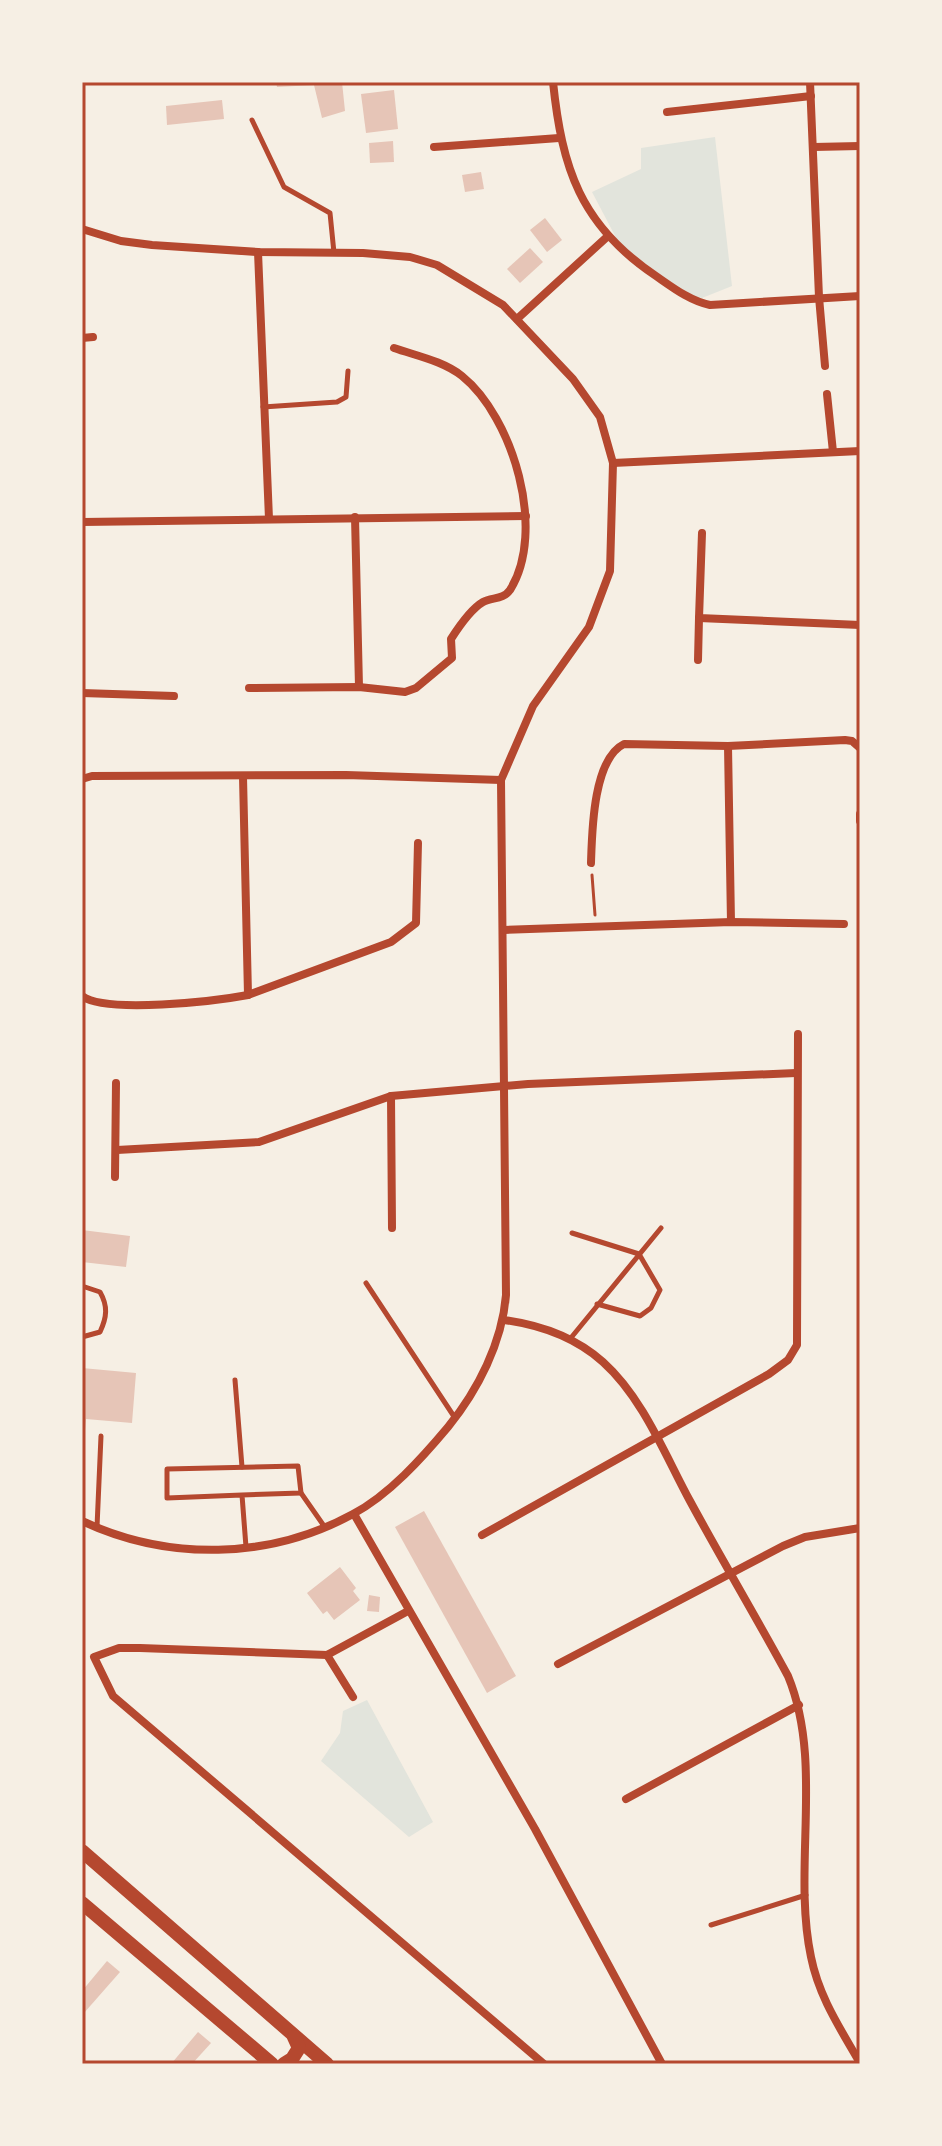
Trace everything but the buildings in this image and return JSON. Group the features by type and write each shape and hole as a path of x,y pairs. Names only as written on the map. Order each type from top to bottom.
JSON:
{"main road":[{"path":"82,1851 327,2064"},
{"path":"82,1903 272,2064"},
{"path":"284,2064 292,2059 299,2048 292,2033"}],"street":[{"path":"553,82 559,138 578,192 608,236 645,269 705,304 860,296"},
{"path":"810,82 825,366"},
{"path":"667,112 811,96"},
{"path":"434,147 559,138"},
{"path":"814,147 860,146"},
{"path":"82,229 121,241 258,252 410,257 437,265 482,290 517,319 573,379 600,417 613,463 613,544 603,595 589,627 533,706 501,780 507,1220 504,1320 481,1376 455,1418 417,1461 354,1514 324,1526 265,1545 187,1551 144,1544 82,1521"},
{"path":"517,319 608,236"},
{"path":"258,252 269,519"},
{"path":"82,338 93,337"},
{"path":"249,688 359,687 405,692 416,688 452,658 451,639 478,605 504,595 511,588 526,535 526,516 510,450 490,407 478,392 445,365 394,348"},
{"path":"827,394 833,452"},
{"path":"613,463 860,451"},
{"path":"82,522 526,516"},
{"path":"355,517 359,687"},
{"path":"698,660 702,533"},
{"path":"699,618 860,625"},
{"path":"82,693 174,696"},
{"path":"591,863 592,831 604,764 617,747 624,744 728,746 845,740 852,741 860,748"},
{"path":"728,746 731,922"},
{"path":"82,779 92,776 346,775 501,780"},
{"path":"243,777 248,995"},
{"path":"860,814 860,821"},
{"path":"82,996 101,1004 190,1002 248,995 407,933 416,923 418,908 418,843"},
{"path":"504,930 731,922 844,924"},
{"path":"482,1535 769,1374 788,1360 797,1345 798,1034"},
{"path":"117,1150 259,1142 391,1096 504,1089 528,1084 796,1073"},
{"path":"115,1177 116,1083"},
{"path":"391,1096 392,1228"},
{"path":"504,1320 543,1327 569,1339 613,1373 657,1437 788,1676 799,1705 810,1954 815,1975 835,2023 860,2063"},
{"path":"354,1514 535,1829 662,2064"},
{"path":"558,1664 731,1572 805,1537 860,1528"},
{"path":"94,1657 119,1648 327,1655 408,1611"},
{"path":"82,1651 94,1657 113,1696 544,2064"},
{"path":"327,1655 353,1697"},
{"path":"626,1799 799,1705"}],"lane":[{"path":"252,120 284,187 330,213 334,253"},
{"path":"263,407 337,402 346,397 348,371"},
{"path":"569,1339 661,1228"},
{"path":"572,1233 639,1254 659,1283 659,1296 651,1308 640,1316 597,1304"},
{"path":"366,1283 455,1418"},
{"path":"82,1286 100,1292 106,1302 106,1321 100,1332 82,1337"},
{"path":"235,1380 242,1467"},
{"path":"97,1528 101,1436"},
{"path":"301,1493 167,1498 167,1469 298,1466 301,1493 324,1526"},
{"path":"242,1495 246,1548"},
{"path":"711,1925 807,1895"}],"path":[{"path":"591,863 596,927"}],"shaded area":[{"path":"715,137 732,286 697,300 622,249 592,192 641,169 641,148"},
{"path":"367,1700 433,1822 409,1837 321,1761 340,1733 343,1711"}]}
